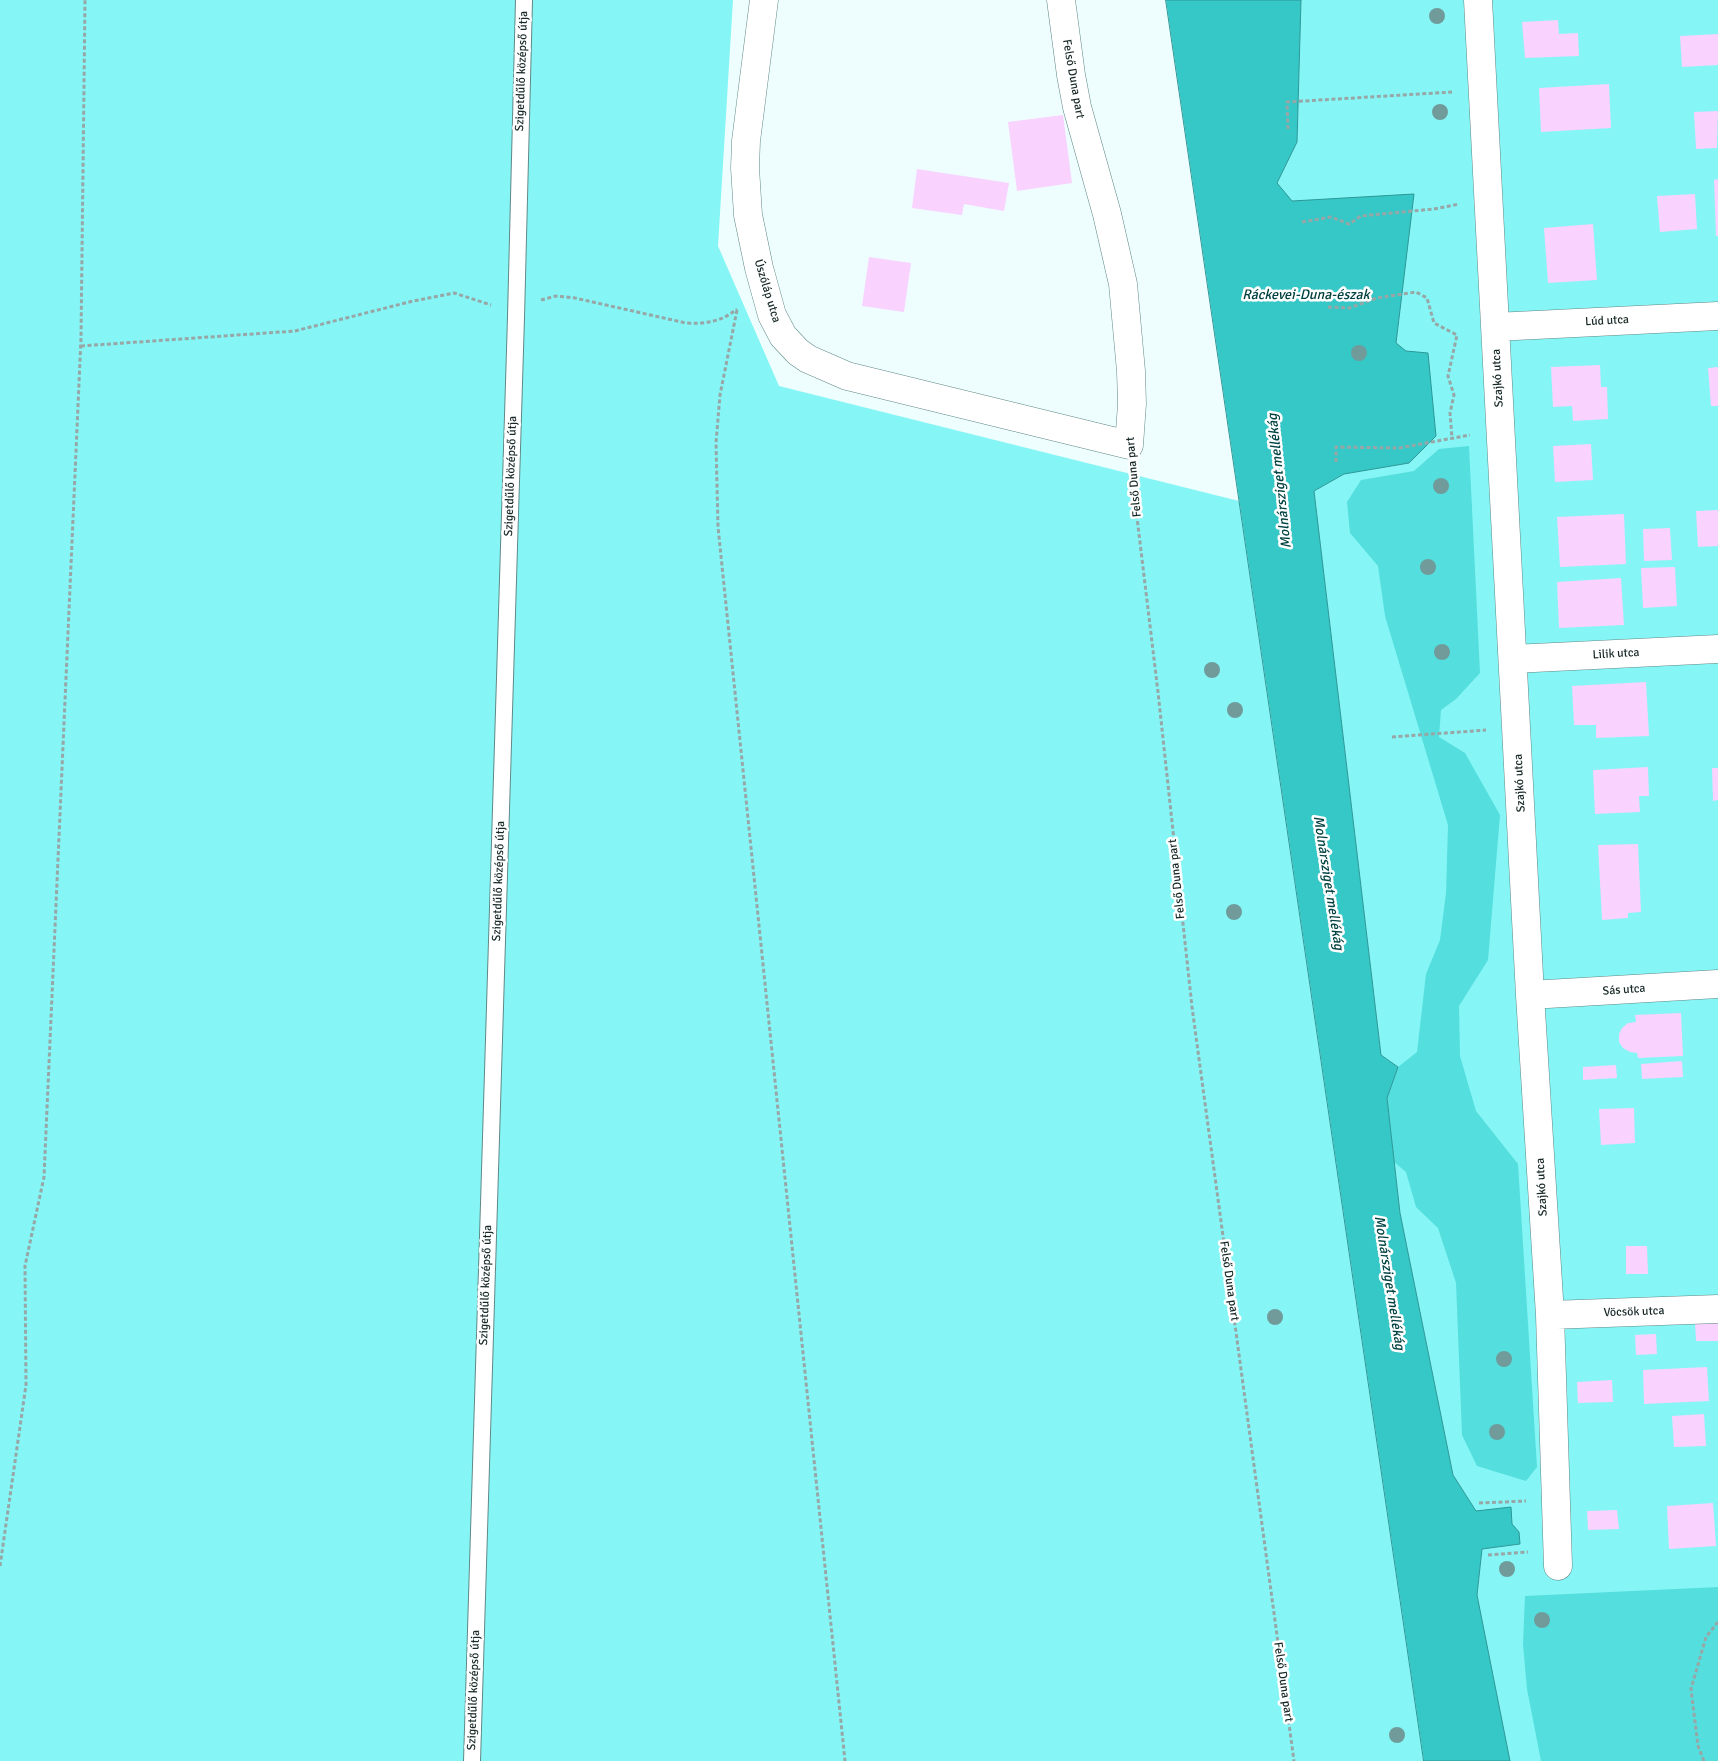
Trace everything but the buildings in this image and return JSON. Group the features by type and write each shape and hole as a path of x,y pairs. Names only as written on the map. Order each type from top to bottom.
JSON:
{"street":[{"name":"Úszóláp utca","path":"764,0 746,141 745,168 748,215 759,268 772,315 783,336 798,352 820,365 846,376 1129,445"},
{"name":"Felső Duna part","path":"1061,0 1070,75 1107,214 1122,284 1131,371 1132,404 1129,445"},
{"name":"Szajkó utca","path":"1478,0 1530,995 1550,1315 1558,1566"},
{"name":"Lúd utca","path":"1495,327 1718,316"},
{"name":"Lilik utca","path":"1513,659 1718,649"},
{"name":"Sás utca","path":"1530,995 1718,984"},
{"name":"Vöcsök utca","path":"1550,1315 1718,1308"}],"lane":[{"name":"Szigetdűlő középső útja","path":"472,1761 524,0"}],"path":[{"path":"0,1566 26,1385 25,1266 44,1177 81,346 85,0"},
{"path":"1288,129 1287,102 1483,90"},
{"path":"1302,222 1331,216 1349,224 1361,216 1434,209 1489,198"},
{"path":"759,268 737,309 720,395 716,442 718,527 845,1761"},
{"path":"1328,307 1349,308 1377,298 1416,292 1427,298 1434,323 1457,335 1448,376 1454,395 1450,413 1452,438"},
{"path":"81,346 295,331 413,301 454,293 494,306 516,317 526,308 540,300 556,296 575,298 686,323 712,323 737,309"},
{"path":"1336,462 1336,447 1399,448 1501,431"},
{"name":"Felső Duna part","path":"1129,445 1192,1008 1294,1761"},
{"path":"1392,737 1449,732"},
{"path":"1479,1503 1523,1501"},
{"path":"1488,1555 1530,1552"},
{"path":"1704,1761 1698,1746 1691,1689 1706,1637 1718,1622"}],"shaded area":[{"path":"0,0 733,0 718,246 779,386 1239,501 1424,1761 0,1761"},
{"path":"1301,0 1718,0 1718,1761 1510,1761 1477,1595 1482,1549 1520,1544 1476,1511 1453,1475 1400,1213 1387,1098 1398,1067 1381,1055 1314,491 1344,474 1277,182 1297,142"},
{"path":"1469,446 1480,673 1456,699 1441,710 1439,737 1465,753 1500,815 1488,960 1459,1006 1460,1056 1476,1111 1518,1164 1537,1467 1526,1481 1477,1466 1462,1435 1456,1283 1438,1228 1416,1207 1406,1172 1394,1162 1387,1098 1398,1067 1417,1052 1426,974 1440,940 1446,893 1448,825 1385,616 1378,566 1350,533 1347,502 1361,480 1414,471 1439,449"},
{"path":"1718,1587 1718,1761 1541,1761 1527,1689 1523,1644 1525,1596"}],"water":[{"name":"Ráckevei-Duna-észak","path":"1166,0 1301,0 1297,142 1277,183 1292,201 1414,194 1396,343 1406,351 1428,353 1436,436 1409,463 1344,474 1314,491 1381,1055 1398,1067 1387,1098 1400,1213 1453,1475 1476,1511 1511,1507 1512,1524 1519,1532 1520,1544 1482,1549 1477,1595 1510,1761 1424,1761"}],"water label":[{"name":"Molnársziget mellékág","path":"1280,481"},
{"name":"Molnársziget mellékág","path":"1328,883"},
{"name":"Molnársziget mellékág","path":"1389,1283"}]}
